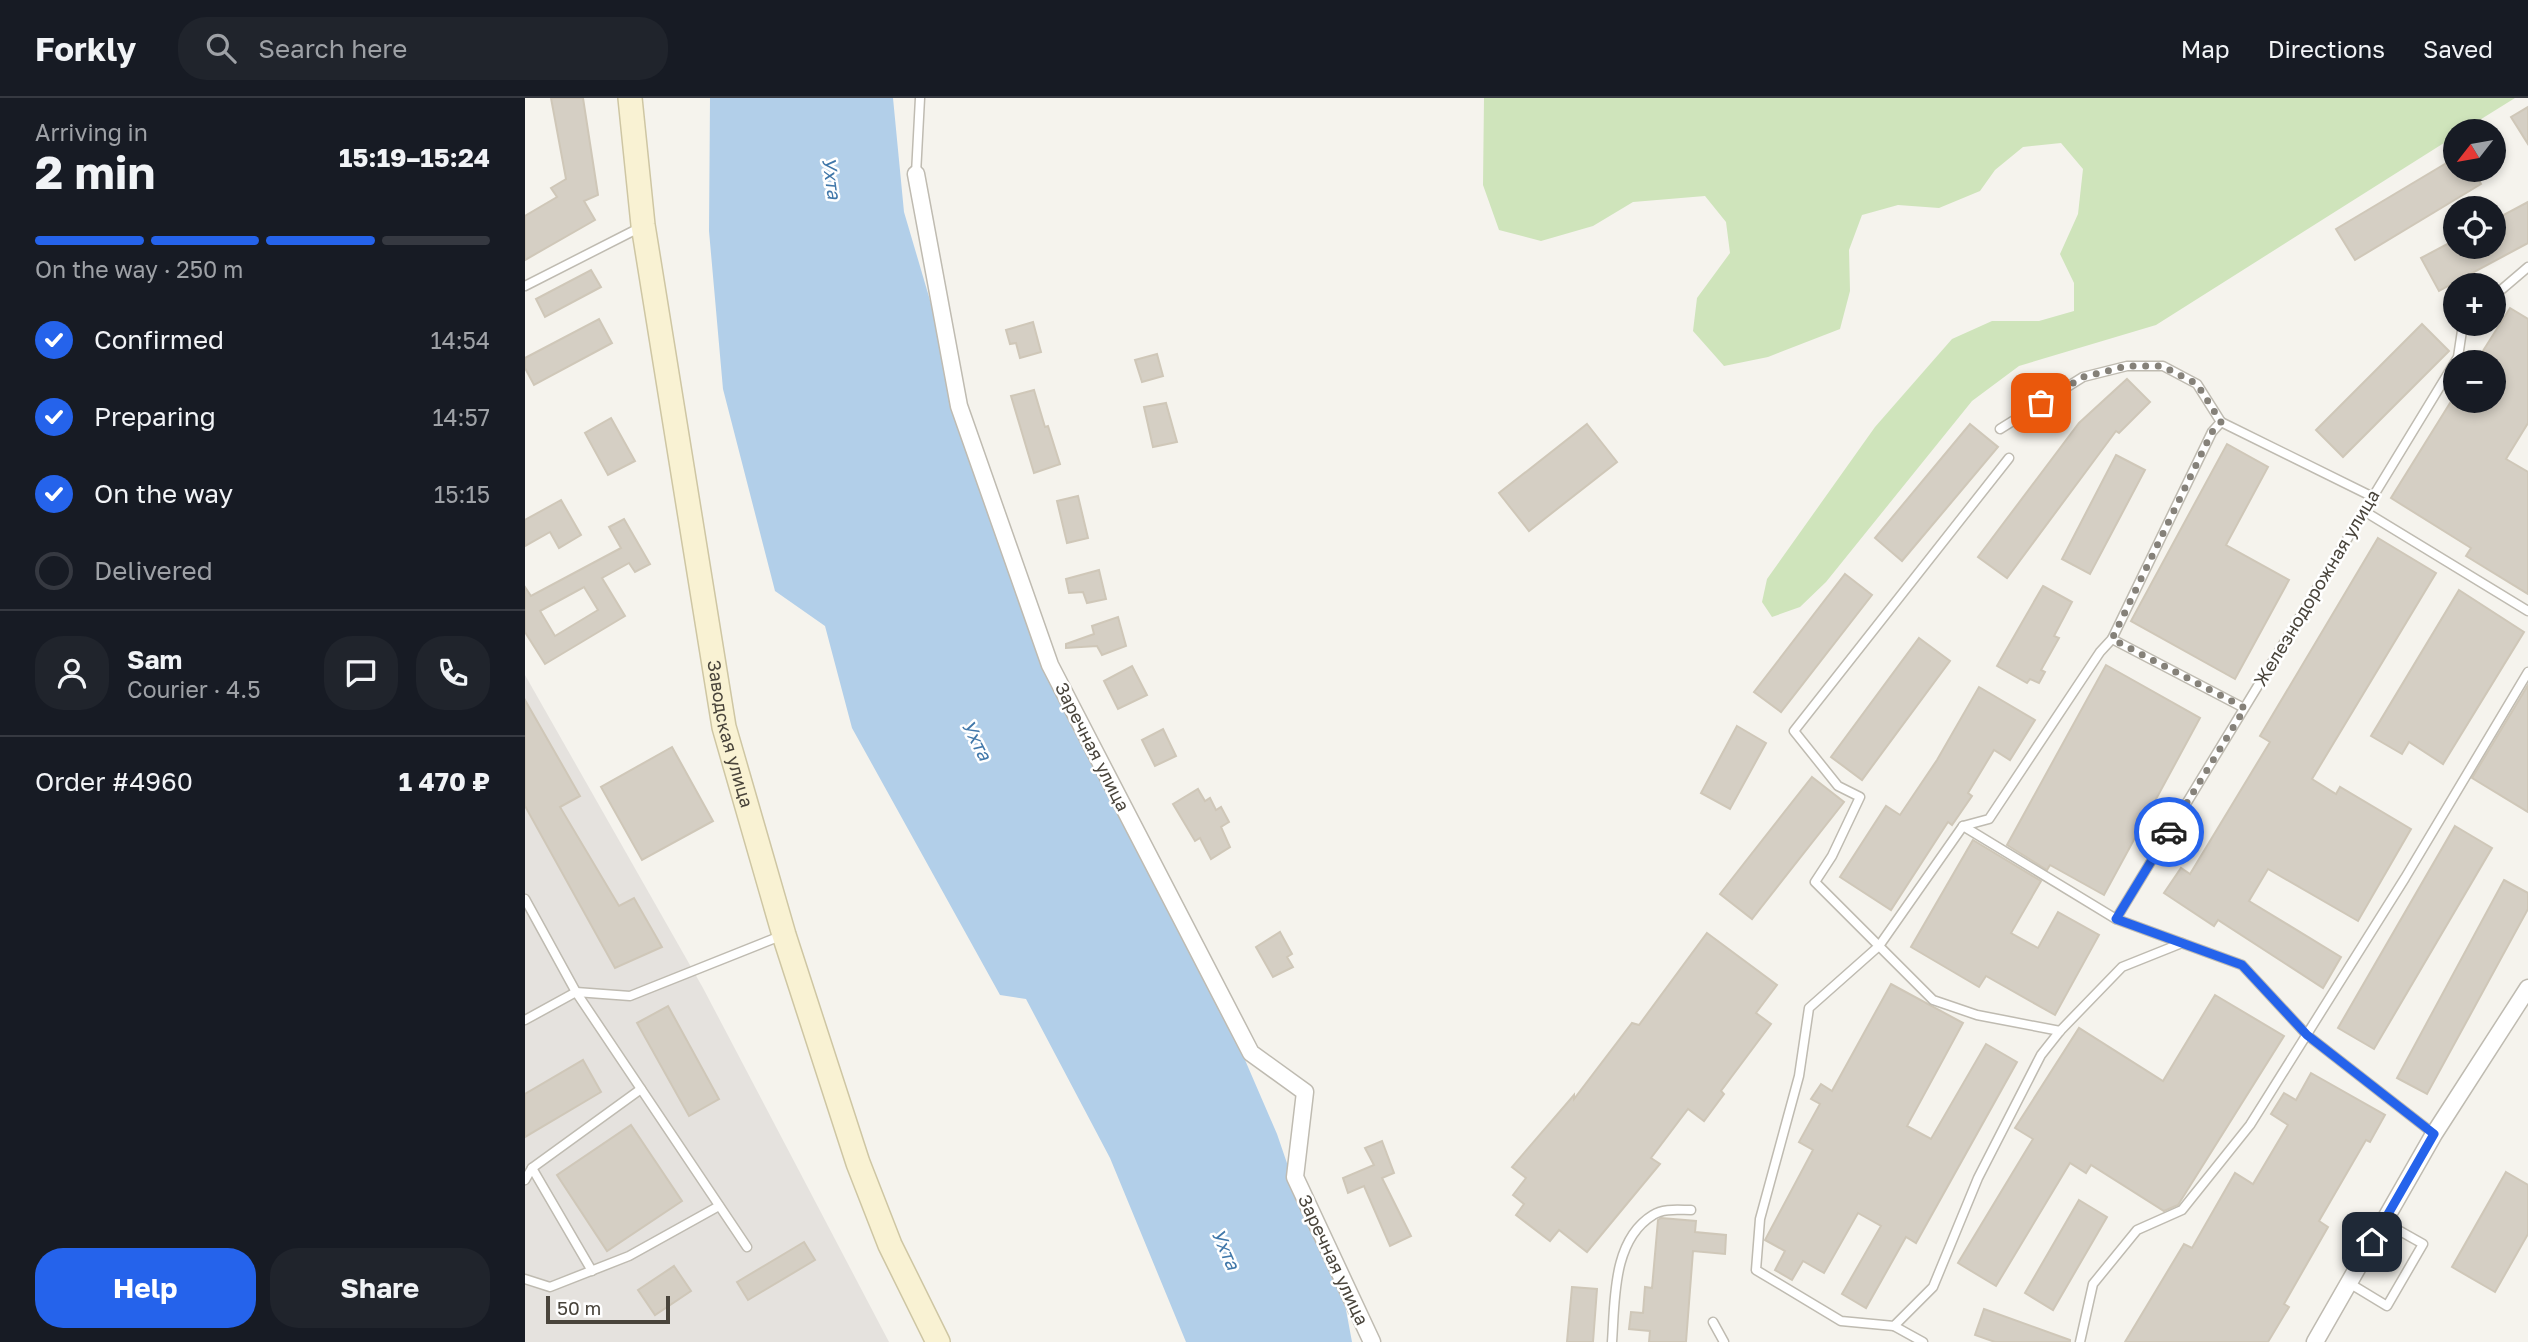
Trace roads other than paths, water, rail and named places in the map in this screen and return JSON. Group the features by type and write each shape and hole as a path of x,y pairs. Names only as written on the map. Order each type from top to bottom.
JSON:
{"street":[{"name":"Заводская улица","path":"630,98 643,226 724,727 784,934 870,1195 890,1245 938,1342"},
{"name":"Заречная улица","path":"916,174 959,405 1050,665 1251,1053 1305,1092 1295,1177 1372,1342"},
{"path":"2315,1342 2434,1134 2528,988"},
{"path":"2511,1018 2528,1011"}],"lane":[{"name":"Заречная улица","path":"916,174 920,98"},
{"path":"525,286 643,226"},
{"path":"2506,286 2528,267"},
{"name":"Железнодорожная улица","path":"2116,919 2458,357 2461,336"},
{"path":"2000,429 2083,377 2127,366 2162,366 2197,384 2221,422 2373,497"},
{"path":"1923,1342 1894,1326 1841,1321 1756,1270 1760,1220 1799,1076 1809,1008 1879,946 1963,826 1989,819 2100,652 2112,639 2212,432 2221,422"},
{"path":"2009,458 1794,731 1838,786 1860,797 1832,856 1815,882 1933,1000 1977,1015 2060,1031"},
{"path":"2364,511 2528,611"},
{"path":"2112,639 2245,708"},
{"path":"2080,1342 2093,1283 2137,1230 2182,1210 2250,1125 2528,672"},
{"path":"1963,826 2116,919 2242,965 2307,1035 2434,1134"},
{"path":"525,899 576,992 747,1247"},
{"path":"525,1020 576,992 630,996 784,934"},
{"path":"1894,1326 1933,1287 1978,1178 2041,1055 2060,1031 2122,967 2182,943"},
{"path":"525,1180 532,1168 641,1089"},
{"path":"532,1168 592,1271"},
{"path":"525,1279 550,1287 629,1256 719,1206"},
{"path":"1612,1342 1616,1279 1626,1248 1652,1215 1663,1211 1691,1210"},
{"path":"2349,1283 2387,1306 2423,1244 2384,1222"},
{"path":"1713,1322 1724,1342"}],"water":[{"name":"Ухта","path":"710,98 893,98 904,212 932,307 949,389 1043,666 1077,737 1187,941 1242,1053 1277,1134 1302,1207 1344,1299 1352,1342 1186,1342 1110,1158 1026,999 1000,995 852,728 825,626 775,591 723,389 709,231"}]}
